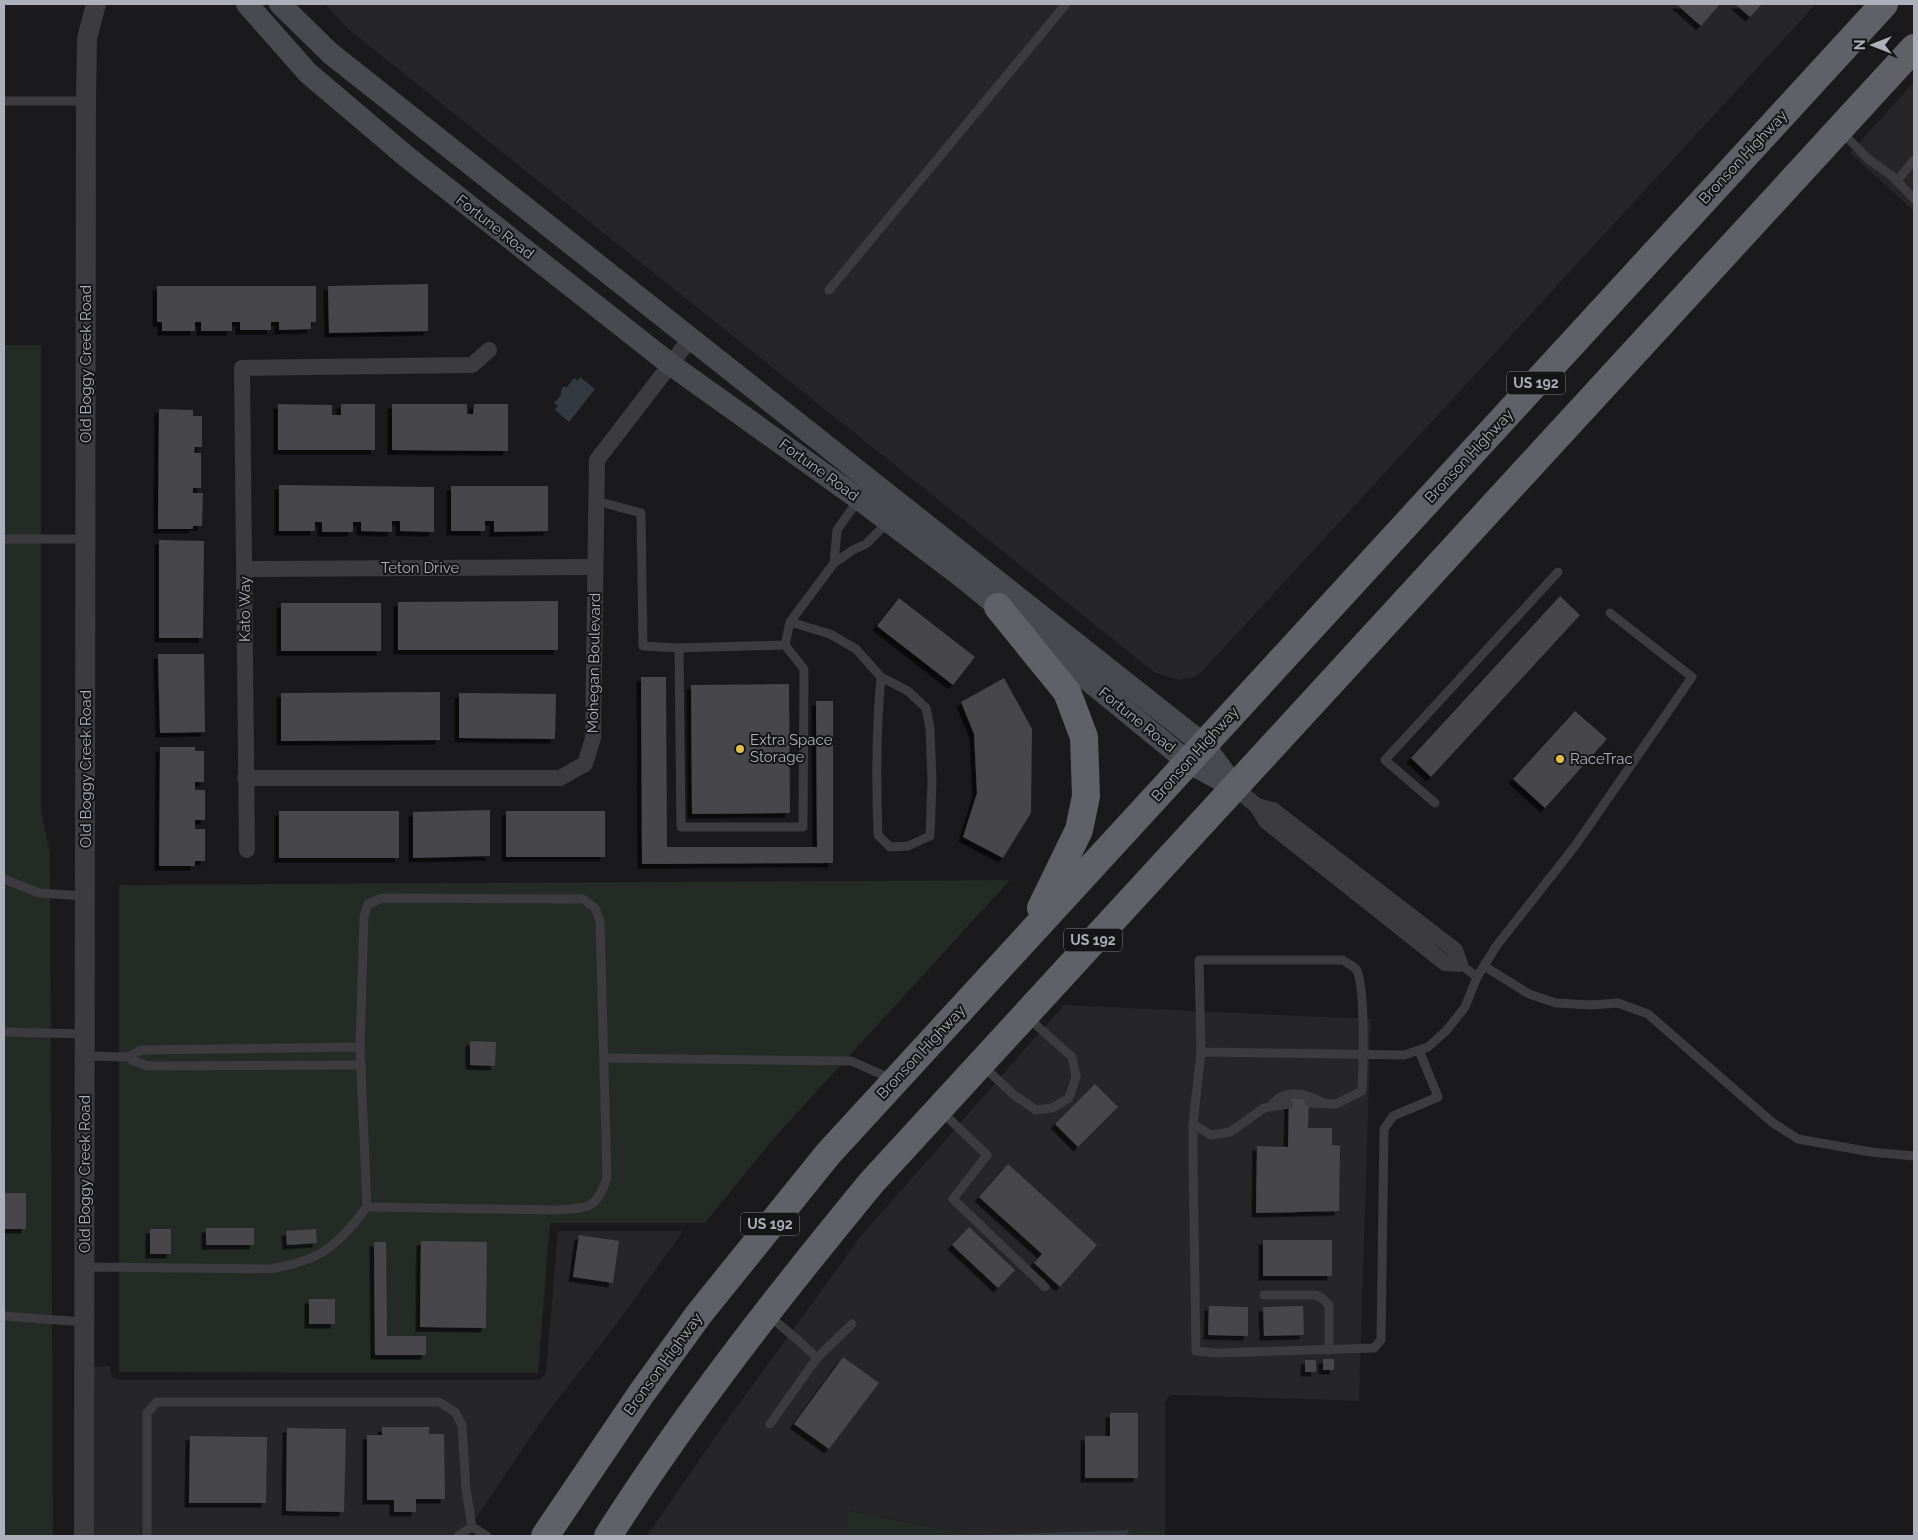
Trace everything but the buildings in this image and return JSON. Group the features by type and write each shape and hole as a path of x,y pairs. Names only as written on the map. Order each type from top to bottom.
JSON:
{"highway":[{"name":"Bronson Highway","path":"545,1536 626,1416 699,1314 828,1154 1884,4"},
{"name":"US 192","path":"608,1536 688,1418 766,1313 872,1182 1914,48"},
{"path":"998,607 1067,692 1084,737 1086,796 1079,830 1027,937"}],"main road":[{"name":"Fortune Road","path":"247,4 308,73 407,157 670,364 859,499 962,577 998,607 1195,753"},
{"name":"Fortune Road","path":"280,4 330,53 432,132 690,339 1234,787"}],"street":[{"name":"Old Boggy Creek Road","path":"84,1536 86,101 87,40 96,4"},
{"name":"Mohegan Boulevard","path":"245,778 560,778 585,764 593,738 597,460 690,339"},
{"name":"Kato Way","path":"246,850 242,368 472,365 489,350"},
{"name":"Teton Drive","path":"245,568 595,567"},
{"path":"1234,787 1258,806 1273,810 1455,950 1460,964"}],"lane":[{"path":"829,290 1066,4"},
{"path":"4,101 86,101"},
{"path":"1840,129 1868,159 1892,175 1914,199"},
{"path":"1897,181 1914,160"},
{"path":"834,563 837,530 859,499"},
{"path":"597,502 641,514 643,646 679,648 785,645"},
{"path":"785,645 790,622 834,563 852,550 866,544 888,521"},
{"path":"4,539 86,539"},
{"path":"1435,803 1385,760 1558,572"},
{"path":"1200,1052 1404,1055 1428,1048 1446,1031 1465,1006 1476,977 1497,945 1575,846 1692,677 1610,613"},
{"path":"790,622 830,634 856,649 882,677 908,692 926,708 930,728 932,781 930,836 908,846 890,847 878,834 876,787 878,715 882,677"},
{"path":"679,648 681,827 803,827 804,669 785,645"},
{"path":"4,879 39,894 86,896"},
{"path":"84,1267 269,1269 293,1265 320,1254 336,1242 367,1208 360,1047 364,916 368,904 382,898 583,899 595,908 600,921 607,1178 600,1196 587,1208 558,1210 367,1208"},
{"path":"1309,1103 1336,1104 1362,1090 1364,1054 1360,983 1356,970 1343,960 1199,960 1200,1052 1194,1124 1196,1351 1216,1353 1374,1348 1381,1340 1384,1129 1393,1116 1438,1097 1419,1050"},
{"path":"1460,964 1476,977"},
{"path":"1484,966 1529,994 1556,1003 1591,1005 1618,1003 1648,1014 1773,1123 1798,1139 1871,1152 1914,1156"},
{"path":"980,1063 1014,1095 1036,1110 1052,1108 1069,1098 1076,1077 1072,1057 1024,1015"},
{"path":"4,1032 85,1034"},
{"path":"85,1056 129,1057 141,1050 360,1047"},
{"path":"129,1057 133,1061 148,1066 362,1065"},
{"path":"604,1058 851,1060 895,1080"},
{"path":"1271,1106 1283,1094 1308,1094 1324,1103"},
{"path":"1194,1124 1210,1135 1230,1132 1264,1108 1289,1104"},
{"path":"938,1108 987,1155 953,1199 1044,1287"},
{"path":"1264,1295 1316,1295 1323,1299 1328,1305 1329,1350"},
{"path":"766,1313 817,1358"},
{"path":"4,1316 84,1322"},
{"path":"770,1424 817,1358 852,1324"},
{"path":"147,1536 147,1413 157,1402 439,1402 455,1412 462,1425 466,1489 472,1528"},
{"path":"458,1536 472,1528"},
{"path":"472,1528 487,1536"}],"shaded area":[{"path":"325,4 1816,4 1208,665 1197,676 1179,680 1154,672 348,29"},
{"path":"1914,82 1914,211 1850,153"},
{"path":"4,345 41,345 41,812 50,853 53,1536 4,1536"},
{"path":"580,377 595,389 569,422 555,410 558,406 554,403 561,395 563,387 567,387 574,378 578,381"},
{"path":"1010,880 775,1137 705,1223 550,1223 538,1373 119,1372 119,885"},
{"path":"1064,1005 1371,1019 1359,1401 1169,1396 1165,1403 1165,1531 1129,1530 976,1535 849,1511 848,1536 647,1536 720,1430 861,1236"},
{"path":"558,1231 683,1231 621,1318 542,1420 464,1536 94,1536 94,1367 110,1366 112,1377 119,1380 540,1380 546,1373"},
{"path":"848,1511 976,1535 976,1536 848,1536"},
{"path":"1129,1530 1165,1531 1165,1536 1127,1536"},
{"path":"1129,1530 1127,1536 976,1535"}],"place":[{"name":"Extra Space Storage","path":"740,749"},
{"name":"RaceTrac","path":"1560,759"}]}
